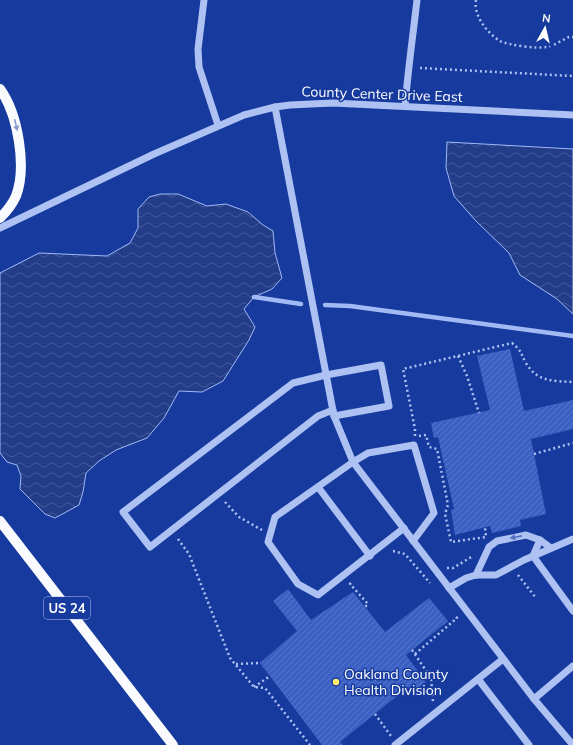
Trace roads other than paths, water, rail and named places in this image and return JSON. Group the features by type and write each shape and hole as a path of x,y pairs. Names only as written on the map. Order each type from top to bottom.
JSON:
{"main road":[{"path":"0,89 10,105 14,116 19,140 20,156 19,183 16,195 10,208 0,218"},
{"name":"US 24","path":"0,521 173,745"}],"street":[{"path":"204,0 198,49 199,67 218,125"},
{"path":"405,106 417,0"},
{"name":"County Center Drive East","path":"0,228 218,125 244,115 275,107 318,103 573,115"},
{"path":"275,107 333,413 353,462 534,699 573,744"},
{"path":"381,365 389,406 333,413 318,416 150,547 123,512 293,383 326,375 381,365"},
{"path":"404,528 318,595 298,584 268,542 275,517 353,462 368,453 414,444 434,513 413,541"},
{"path":"318,487 370,556"},
{"path":"476,575 489,547 497,541 526,536 540,540 551,548"},
{"path":"449,588 466,578 476,575 496,575 533,556 573,539"},
{"path":"533,556 540,540"},
{"path":"533,556 573,611"},
{"path":"395,745 504,659"},
{"path":"534,699 573,666"},
{"path":"478,679 529,745"}],"water":[{"path":"447,142 573,149 573,314 557,299 520,275 509,253 476,221 454,196 446,168"},
{"path":"160,194 178,194 207,206 226,204 248,212 263,225 273,231 275,253 282,278 272,289 254,297 244,309 255,327 249,340 223,381 202,392 179,391 164,418 147,438 116,450 99,461 86,473 79,505 55,518 45,514 20,489 21,476 17,465 7,462 0,453 0,273 39,253 107,256 130,243 138,228 138,209 149,197"}],"waterway":[{"path":"254,297 301,304"},
{"path":"325,305 350,306 573,336"}],"place":[{"name":"Oakland County Health Division","path":"336,682"}]}
